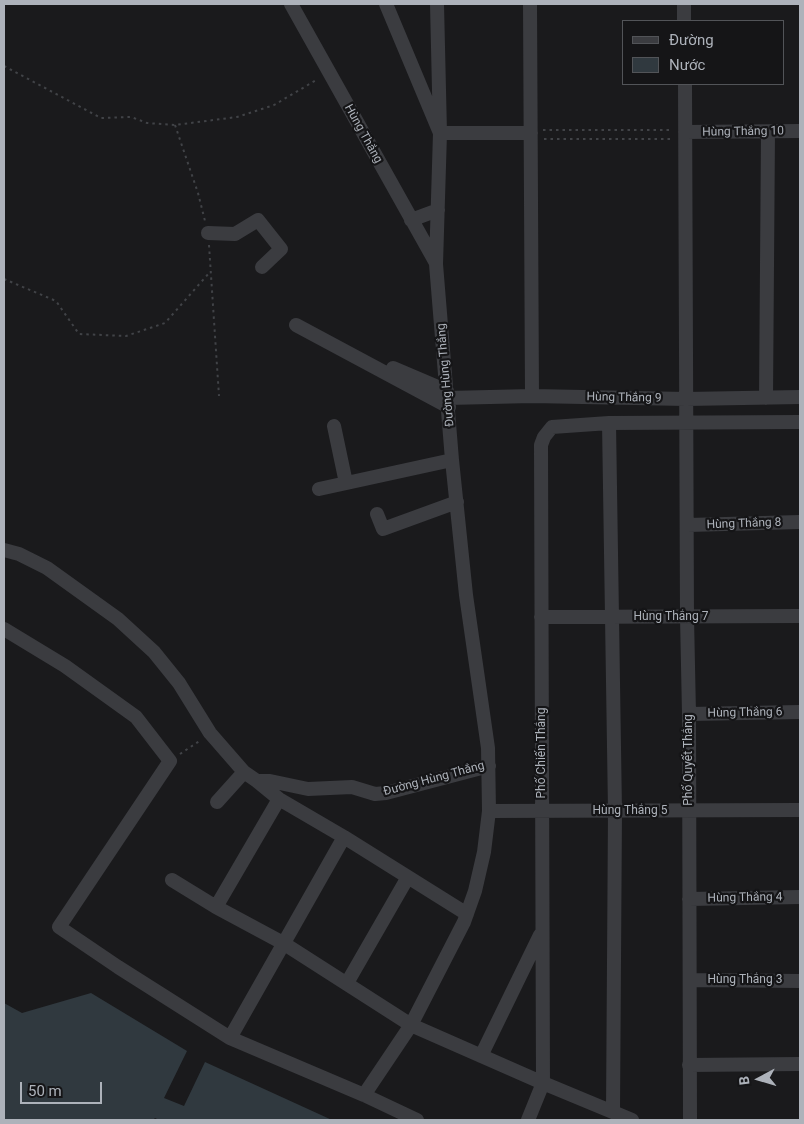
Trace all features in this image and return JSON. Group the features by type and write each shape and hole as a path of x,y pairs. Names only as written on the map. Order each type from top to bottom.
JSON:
{"street":[{"name":"Hùng Thắng","path":"290,4 436,264"},
{"path":"386,4 440,133 531,133"},
{"name":"Đường Hùng Thắng","path":"4,550 19,554 47,568 125,626 154,652 173,675 210,733 244,772 258,781 270,781 308,789 352,787 375,794 386,793 489,766 466,595 452,460 436,264 440,133 437,4"},
{"path":"530,4 532,396"},
{"path":"684,4 684,20"},
{"name":"Phố Quyết Thắng","path":"684,85 690,1120"},
{"name":"Hùng Thắng 10","path":"685,132 800,131"},
{"path":"766,398 768,132"},
{"path":"411,220 438,210"},
{"path":"208,233 235,234 258,220 281,249 262,267"},
{"path":"296,325 448,399"},
{"path":"355,346 448,399"},
{"name":"Hùng Thắng 9","path":"448,399 532,396 686,399 800,397"},
{"path":"613,1111 615,810 609,423 800,422"},
{"name":"Phố Chiến Thắng","path":"543,1083 541,445 544,437 552,427 609,423"},
{"path":"334,426 346,483"},
{"path":"319,489 452,460"},
{"path":"376,514 383,529 457,502"},
{"name":"Hùng Thắng 8","path":"688,525 800,522"},
{"name":"Hùng Thắng 7","path":"542,617 800,616"},
{"path":"4,629 65,666 136,717 170,761 59,927 230,1038 364,1095 417,1120"},
{"name":"Hùng Thắng 6","path":"689,714 800,712"},
{"path":"364,1095 411,1025 467,914 475,892 489,811 489,766"},
{"path":"217,802 244,772"},
{"path":"258,781 280,799 467,914"},
{"path":"216,907 280,799"},
{"name":"Hùng Thắng 5","path":"489,811 800,810"},
{"path":"230,1038 344,837"},
{"path":"347,983 408,877"},
{"path":"172,880 216,907 283,943 411,1025 632,1120"},
{"name":"Hùng Thắng 4","path":"689,899 800,897"},
{"path":"481,1056 542,930"},
{"name":"Hùng Thắng 3","path":"690,980 800,980"},
{"path":"689,1065 800,1064"},
{"path":"528,1120 543,1083"}],"path":[{"path":"4,66 101,118 131,117 147,123 176,125 237,117 274,105 328,72"},
{"path":"176,125 198,193 208,233 219,396"},
{"path":"531,133 546,129 670,129 685,132"},
{"path":"531,133 545,140 670,139 685,132"},
{"path":"4,280 56,301 79,334 126,336 165,323 210,272"},
{"path":"170,761 210,733"}],"water":[{"path":"91,993 187,1051 164,1098 184,1106 205,1062 332,1120 159,1120 155,1118 153,1120 4,1120 4,1003 22,1013"}]}
